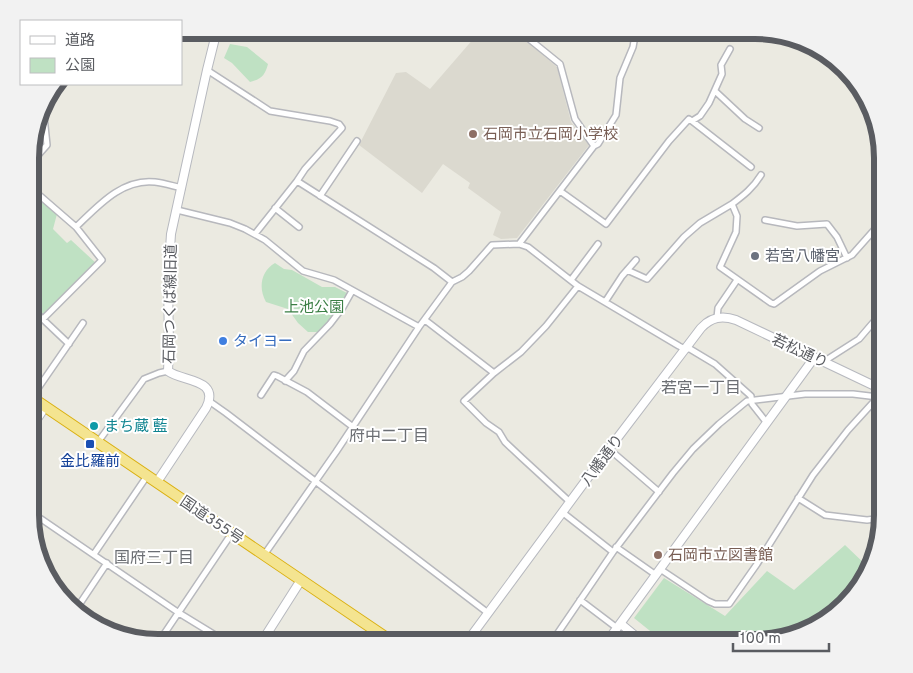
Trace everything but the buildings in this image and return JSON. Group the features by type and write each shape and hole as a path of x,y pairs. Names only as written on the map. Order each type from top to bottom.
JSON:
{"highway":[{"name":"国道355号","path":"39,403 381,634"}],"street":[{"name":"石岡つくば線旧道","path":"208,401 207,390 203,384 168,371 168,257 176,210 215,39"},
{"path":"529,39 560,64 575,119 594,146"},
{"path":"519,244 594,146 603,137 616,115 620,78 634,39"},
{"path":"692,121 703,112 715,91 722,74 721,65 730,49"},
{"path":"207,70 270,111 330,121 339,124 342,128 304,170 298,182 255,234"},
{"path":"715,91 745,119 759,128"},
{"path":"560,191 606,224 689,119 751,167"},
{"path":"39,154 48,145 45,121"},
{"path":"320,196 357,141"},
{"path":"628,270 647,279 684,237 700,223 746,194 761,175"},
{"path":"76,227 109,196 126,186 139,182 154,181 182,188"},
{"path":"298,182 434,268 452,282"},
{"path":"39,195 76,227 102,259 102,262 43,319"},
{"path":"732,204 737,216 736,232 720,267 774,304 820,272 856,252 874,231"},
{"path":"275,208 299,227"},
{"path":"176,210 230,223 255,234 303,271 334,280 419,327"},
{"path":"765,220 797,226 827,224 837,236 847,258"},
{"path":"264,555 354,427 424,320 452,282 462,277 492,245 519,244 528,247 578,286 685,349 690,349 715,364 751,396 752,404 767,423"},
{"path":"571,280 598,244"},
{"path":"605,302 636,260"},
{"name":"八幡通り","path":"473,634 685,349 706,323 717,318 718,308 737,280"},
{"path":"570,502 505,442 499,432 486,423 464,402 494,373 521,352 546,326 578,286"},
{"path":"285,381 294,371 304,351 335,318 352,291"},
{"path":"39,315 69,344"},
{"name":"若松通り","path":"717,318 724,317 736,320 874,389"},
{"path":"424,320 494,373"},
{"path":"823,362 859,339 874,322"},
{"path":"39,386 82,323"},
{"path":"613,634 814,358"},
{"path":"98,442 144,379 168,371"},
{"path":"261,395 274,376 307,392 354,427"},
{"path":"557,634 614,550 693,449 719,424 748,401 787,396 874,393"},
{"path":"156,482 206,408 208,401 488,613"},
{"path":"562,512 614,550 658,572 708,601 715,604 729,604 757,564 798,498 848,430 874,401"},
{"path":"39,416 45,407"},
{"path":"609,449 658,492"},
{"path":"94,554 148,476"},
{"path":"798,498 825,515 874,519"},
{"path":"39,517 179,613 213,634"},
{"path":"164,634 232,534"},
{"path":"79,604 107,563"},
{"path":"267,634 301,580"},
{"path":"580,600 631,634"}],"shaded area":[{"name":"石岡市立石岡小学校","path":"473,39 524,39 557,67 571,122 589,145 517,238 501,239 493,235 501,212 468,188 470,183 443,164 422,193 359,145 396,73 406,72 430,89"}],"green space":[{"path":"230,44 247,47 268,64 262,76 250,82 232,63 224,58"},
{"path":"39,197 57,214 53,229 67,243 71,240 97,264 42,316 39,313"},
{"name":"上池公園","path":"275,263 322,287 335,287 347,293 333,316 319,332 308,332 298,323 288,309 266,302 262,291 262,280 270,266"},
{"path":"845,545 864,563 850,588 828,610 808,622 786,630 755,634 654,634 634,618 664,578 725,616 767,571 794,590"}],"place":[{"name":"石岡市立石岡小学校","path":"473,134"},
{"name":"若宮八幡宮","path":"755,256"},
{"name":"タイヨー","path":"223,341"},
{"name":"まち蔵 藍","path":"94,426"},
{"name":"金比羅前","path":"90,444"},
{"name":"石岡市立図書館","path":"658,555"}],"district":[{"name":"若宮一丁目","path":"701,387"},
{"name":"府中二丁目","path":"389,435"},
{"name":"国府三丁目","path":"154,557"}]}
